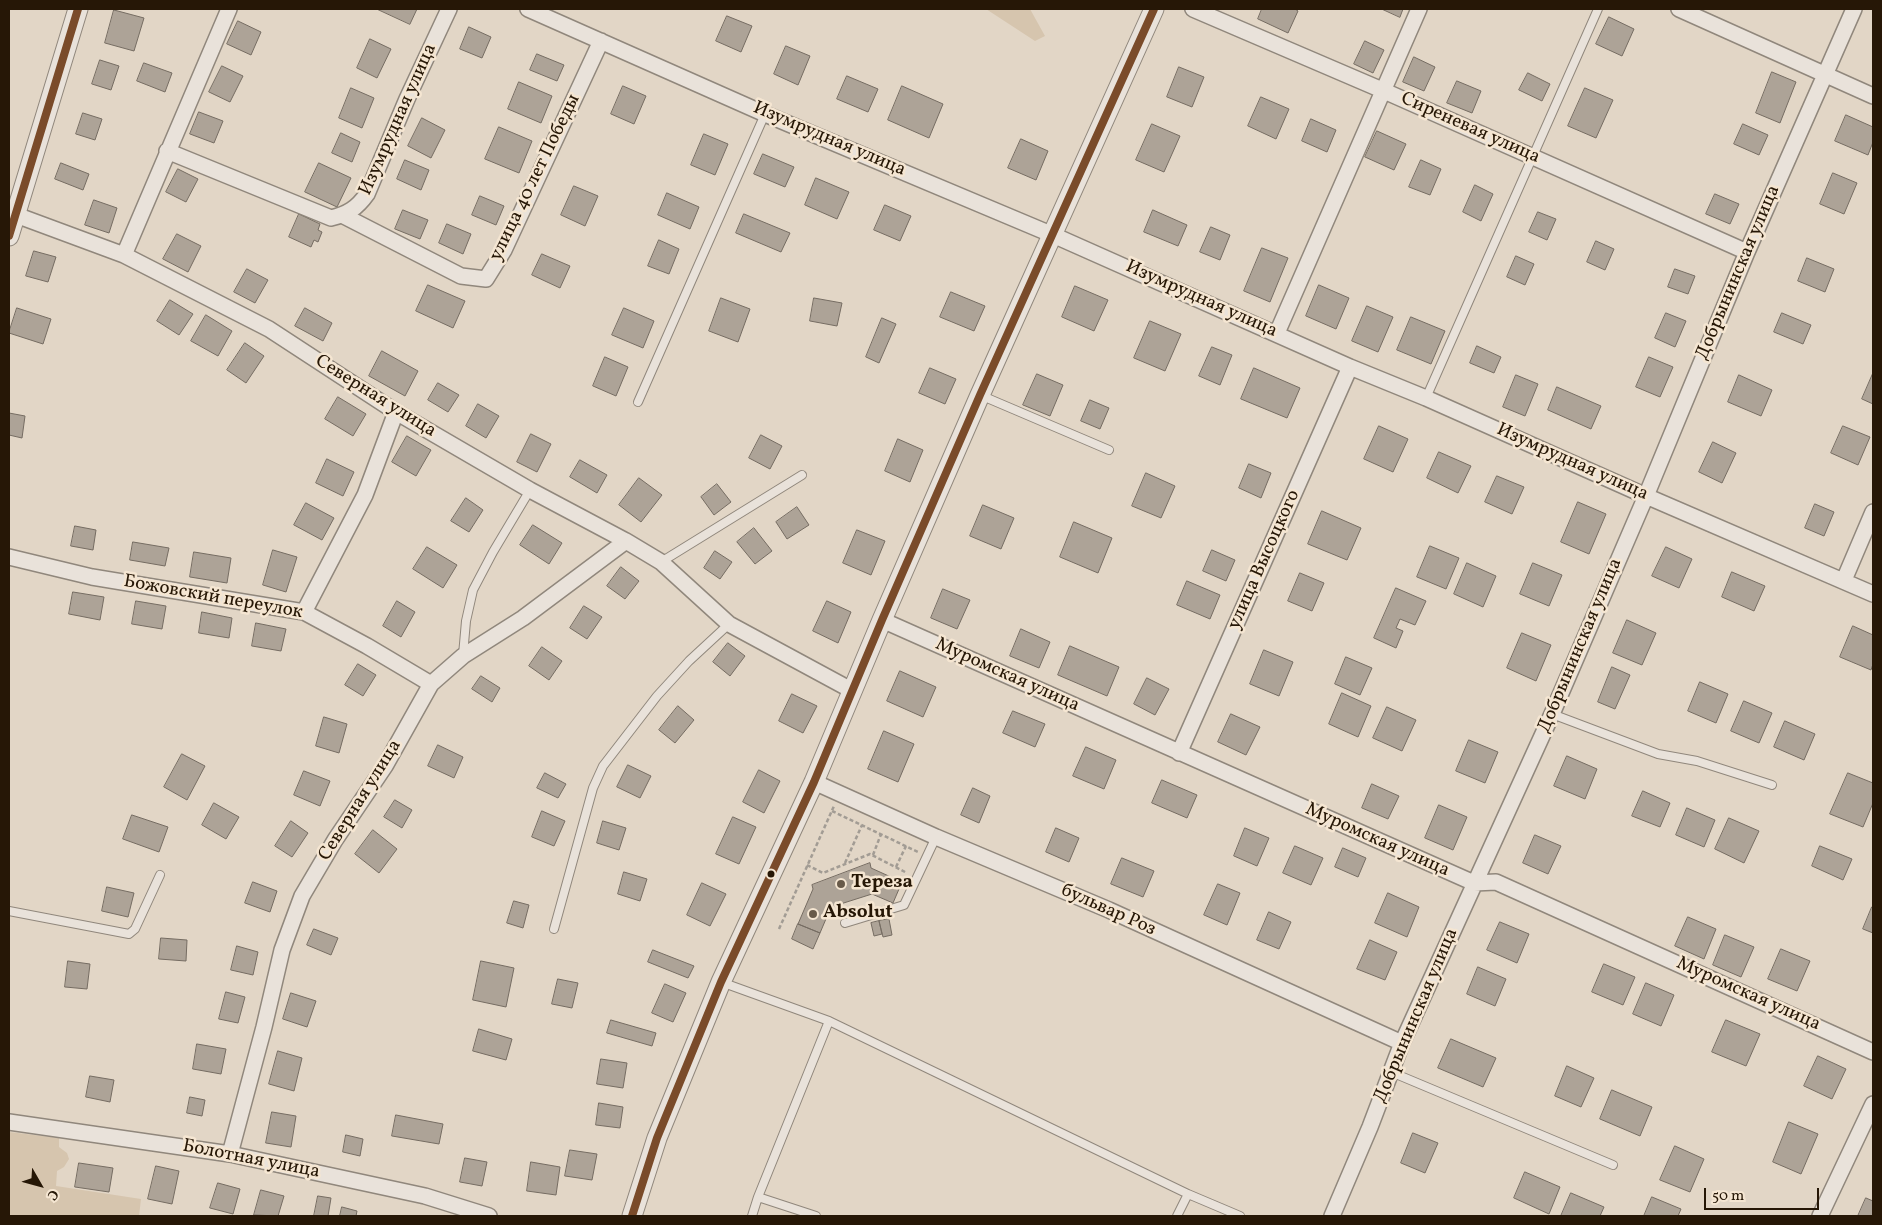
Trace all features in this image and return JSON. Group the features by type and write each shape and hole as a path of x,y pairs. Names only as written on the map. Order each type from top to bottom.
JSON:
{"street":[{"path":"124,255 229,9"},
{"name":"Изумрудная улица","path":"342,216 360,204 367,194 407,99 449,9"},
{"name":"Изумрудная улица","path":"528,9 765,114 1053,235 1350,367 1426,398 1873,594"},
{"path":"632,1216 657,1138 721,982 814,782 980,395 1154,9"},
{"name":"Сиреневая улица","path":"1193,9 1382,90 1747,252"},
{"path":"1277,333 1382,90 1420,9"},
{"path":"1679,9 1873,96"},
{"name":"Добрынинская улица","path":"1332,1216 1370,1127 1402,1043 1552,714 1646,496 1747,252 1854,9"},
{"path":"9,236 12,215 75,10"},
{"name":"улица 40 лет Победы","path":"342,216 461,276 486,279 504,250 601,41"},
{"path":"167,151 331,218 342,216"},
{"name":"Северная улица","path":"12,215 124,255 269,329 396,412 530,490 626,541 661,562 729,624 853,691"},
{"name":"улица Высоцкого","path":"1179,753 1350,367"},
{"path":"304,612 365,495 396,412"},
{"path":"1844,580 1873,512"},
{"name":"Северная улица","path":"230,1154 264,1027 282,950 302,896 335,840 385,766 431,684 463,656 524,618 626,541"},
{"name":"Божовский переулок","path":"9,557 92,577 304,612 431,684"},
{"name":"Муромская улица","path":"882,620 1474,883 1496,882 1873,1052"},
{"name":"бульвар Роз","path":"814,782 936,837 1109,910 1402,1043"},
{"path":"1820,1216 1873,1104"},
{"name":"Болотная улица","path":"9,1122 230,1154 425,1196 489,1216"}],"lane":[{"path":"1426,398 1534,158 1598,9"},
{"path":"638,402 765,114"},
{"path":"980,395 1109,450"},
{"path":"661,562 802,475"},
{"path":"463,656 466,621 473,590 530,490"},
{"path":"554,929 593,788 603,766 657,696 689,661 729,624"},
{"path":"1552,714 1658,754 1697,761 1772,784"},
{"path":"845,923 904,904 936,837"},
{"path":"9,912 129,934 135,929 160,875"},
{"path":"721,982 829,1021 1188,1194 1240,1216"},
{"path":"752,1216 829,1021"},
{"path":"1391,1072 1613,1165"},
{"path":"1177,1216 1188,1194"},
{"path":"758,1197 816,1216"}],"path":[{"path":"779,929 840,794"},
{"path":"832,811 927,856"},
{"path":"845,864 862,825"},
{"path":"873,855 881,834"},
{"path":"896,867 906,846"},
{"path":"807,865 823,873 870,854 917,878"}],"shaded area":[{"path":"986,9 1030,9 1045,36 1035,41"},
{"path":"9,1132 59,1138 59,1147 67,1153 69,1159 64,1167 57,1171 56,1186 141,1199 139,1216 9,1216"}],"building":[{"path":"377,9 417,9 410,24"},
{"path":"1262,9 1295,9 1298,11 1288,33 1258,19"},
{"path":"1382,9 1403,9 1400,17"},
{"path":"114,10 144,18 134,51 105,43"},
{"path":"727,16 752,26 741,52 716,41"},
{"path":"1609,17 1634,29 1622,56 1596,44"},
{"path":"238,21 261,32 251,55 227,44"},
{"path":"469,27 491,37 482,58 460,49"},
{"path":"370,39 391,49 377,78 357,68"},
{"path":"1365,41 1384,50 1373,73 1354,64"},
{"path":"786,46 810,56 798,85 774,74"},
{"path":"537,54 564,65 557,81 530,70"},
{"path":"1414,57 1435,67 1424,91 1403,82"},
{"path":"100,60 119,66 111,90 92,84"},
{"path":"144,63 172,73 165,92 137,81"},
{"path":"222,66 243,76 230,102 209,92"},
{"path":"1179,67 1204,77 1192,107 1167,97"},
{"path":"1772,72 1796,82 1780,123 1756,113"},
{"path":"1528,73 1550,84 1542,101 1519,90"},
{"path":"847,76 878,89 868,112 837,99"},
{"path":"1457,81 1481,91 1472,113 1447,103"},
{"path":"519,82 552,96 541,123 508,109"},
{"path":"623,86 646,96 634,124 611,114"},
{"path":"902,86 943,104 929,138 888,120"},
{"path":"351,88 374,98 362,128 339,118"},
{"path":"1585,88 1613,100 1596,138 1568,126"},
{"path":"1261,97 1289,109 1276,139 1248,126"},
{"path":"199,112 223,121 214,143 190,134"},
{"path":"83,113 102,119 95,140 76,134"},
{"path":"1846,115 1873,127 1873,142 1868,155 1835,141"},
{"path":"422,118 445,130 431,158 408,146"},
{"path":"1311,119 1336,130 1327,152 1302,141"},
{"path":"1152,124 1180,136 1164,172 1136,160"},
{"path":"1743,124 1768,135 1759,155 1734,144"},
{"path":"499,127 532,141 519,173 485,159"},
{"path":"1377,131 1406,144 1394,170 1365,157"},
{"path":"341,133 360,142 352,162 332,153"},
{"path":"704,134 728,144 715,175 691,165"},
{"path":"1021,139 1048,151 1036,180 1008,168"},
{"path":"763,154 794,167 785,187 754,174"},
{"path":"405,160 429,170 421,190 397,179"},
{"path":"1421,160 1441,169 1430,195 1409,187"},
{"path":"61,163 89,174 83,190 55,179"},
{"path":"319,163 351,178 337,207 305,192"},
{"path":"178,169 198,179 186,202 166,192"},
{"path":"1833,173 1857,183 1844,214 1820,204"},
{"path":"816,178 849,192 837,219 805,205"},
{"path":"1475,185 1493,194 1481,221 1463,212"},
{"path":"574,186 598,196 585,226 561,215"},
{"path":"667,193 699,207 690,229 658,215"},
{"path":"1715,194 1739,204 1730,224 1706,214"},
{"path":"480,196 504,206 496,225 472,215"},
{"path":"94,200 117,208 109,233 85,225"},
{"path":"885,205 911,216 900,241 874,230"},
{"path":"403,210 428,220 420,239 395,229"},
{"path":"1153,210 1187,225 1178,246 1144,232"},
{"path":"1538,212 1556,219 1547,240 1529,232"},
{"path":"299,214 320,224 318,230 322,232 318,242 314,240 311,247 289,237"},
{"path":"744,214 790,233 781,252 736,233"},
{"path":"447,224 471,234 463,254 439,243"},
{"path":"1211,227 1230,235 1220,260 1200,252"},
{"path":"177,234 201,246 188,272 163,259"},
{"path":"659,240 679,249 669,274 648,266"},
{"path":"1596,241 1614,249 1605,270 1587,262"},
{"path":"1262,248 1288,258 1270,302 1244,291"},
{"path":"34,251 56,257 48,282 26,276"},
{"path":"542,254 570,266 560,288 532,275"},
{"path":"1516,256 1534,264 1525,285 1507,277"},
{"path":"1807,258 1834,269 1825,292 1798,281"},
{"path":"247,269 268,280 255,303 234,292"},
{"path":"1675,269 1695,276 1688,294 1668,287"},
{"path":"428,285 465,301 453,328 416,311"},
{"path":"1319,285 1349,298 1336,329 1306,316"},
{"path":"1075,286 1108,300 1094,331 1062,317"},
{"path":"951,292 985,306 974,331 940,317"},
{"path":"721,298 750,309 738,342 709,331"},
{"path":"814,298 842,303 837,326 810,321"},
{"path":"170,300 193,314 179,335 157,321"},
{"path":"1367,306 1393,317 1378,352 1352,341"},
{"path":"17,308 51,319 43,344 9,333"},
{"path":"305,308 332,323 323,341 295,326"},
{"path":"624,308 654,321 643,348 612,335"},
{"path":"1666,313 1686,321 1675,347 1655,338"},
{"path":"1782,313 1811,325 1803,344 1774,332"},
{"path":"206,315 232,331 218,356 191,341"},
{"path":"1411,317 1445,331 1431,364 1397,350"},
{"path":"882,318 896,324 879,363 866,357"},
{"path":"1150,321 1181,334 1165,371 1134,358"},
{"path":"245,343 264,356 246,383 227,370"},
{"path":"1477,346 1501,357 1494,373 1470,363"},
{"path":"1212,347 1232,355 1220,385 1199,376"},
{"path":"382,351 418,371 405,396 369,376"},
{"path":"605,357 628,367 616,396 593,386"},
{"path":"1649,357 1673,367 1660,397 1636,387"},
{"path":"930,368 956,379 945,404 919,393"},
{"path":"1254,368 1300,388 1287,418 1241,399"},
{"path":"1873,373 1873,404 1862,399"},
{"path":"1037,374 1063,385 1050,416 1023,405"},
{"path":"1516,375 1538,384 1525,416 1503,407"},
{"path":"1739,375 1772,390 1761,416 1728,402"},
{"path":"438,383 459,395 448,412 428,400"},
{"path":"1557,387 1601,406 1591,429 1548,410"},
{"path":"338,397 366,414 353,436 325,419"},
{"path":"1090,400 1109,408 1100,429 1081,421"},
{"path":"478,404 499,416 486,438 466,426"},
{"path":"9,413 25,416 22,438 9,435"},
{"path":"1379,426 1408,439 1393,472 1364,459"},
{"path":"1843,426 1870,437 1858,465 1831,453"},
{"path":"531,434 551,444 537,472 517,462"},
{"path":"761,435 782,446 770,469 749,458"},
{"path":"407,436 431,450 416,476 392,462"},
{"path":"898,439 923,450 910,482 885,471"},
{"path":"1713,442 1736,453 1722,483 1699,472"},
{"path":"1439,452 1471,466 1458,493 1427,478"},
{"path":"327,459 354,472 343,496 316,483"},
{"path":"580,460 607,475 597,493 570,477"},
{"path":"1249,464 1271,473 1261,498 1239,488"},
{"path":"1146,473 1175,486 1161,518 1132,506"},
{"path":"1497,476 1524,487 1512,514 1485,502"},
{"path":"639,478 662,495 641,522 619,505"},
{"path":"717,484 731,502 714,515 701,497"},
{"path":"466,498 483,510 469,532 451,521"},
{"path":"1578,502 1606,514 1589,554 1561,542"},
{"path":"306,503 334,518 322,540 294,525"},
{"path":"1815,504 1834,512 1824,536 1805,528"},
{"path":"983,505 1014,518 1001,549 970,536"},
{"path":"797,507 809,525 787,539 776,522"},
{"path":"1322,511 1361,528 1347,560 1308,544"},
{"path":"1074,522 1112,538 1098,573 1060,557"},
{"path":"533,525 562,543 549,564 520,545"},
{"path":"75,526 96,530 93,550 71,546"},
{"path":"754,528 772,551 755,564 737,542"},
{"path":"857,530 885,541 871,575 843,563"},
{"path":"133,542 169,548 165,566 130,560"},
{"path":"1430,546 1459,558 1446,589 1417,577"},
{"path":"427,547 457,565 443,588 413,569"},
{"path":"1666,547 1692,559 1679,588 1652,576"},
{"path":"273,550 297,557 286,592 263,585"},
{"path":"1212,550 1235,560 1226,581 1203,571"},
{"path":"715,551 732,562 720,579 704,568"},
{"path":"194,552 231,558 227,583 190,577"},
{"path":"1467,563 1496,576 1483,607 1454,594"},
{"path":"1533,563 1562,575 1549,606 1520,594"},
{"path":"621,567 639,581 625,599 607,586"},
{"path":"1732,572 1765,586 1754,611 1722,597"},
{"path":"1300,573 1324,583 1312,611 1288,601"},
{"path":"1187,581 1220,595 1210,619 1177,605"},
{"path":"1396,588 1426,601 1415,625 1400,619 1396,628 1403,631 1396,648 1374,638"},
{"path":"943,589 970,600 957,629 931,618"},
{"path":"73,592 104,597 100,620 69,614"},
{"path":"136,601 166,606 162,629 132,624"},
{"path":"397,601 415,612 401,637 383,626"},
{"path":"827,601 851,612 838,643 813,631"},
{"path":"584,606 602,617 587,639 570,628"},
{"path":"202,612 232,618 229,638 199,633"},
{"path":"1627,620 1656,633 1642,665 1613,653"},
{"path":"256,623 286,629 281,651 252,646"},
{"path":"1853,626 1873,635 1873,664 1871,670 1840,657"},
{"path":"1021,629 1050,642 1039,668 1010,656"},
{"path":"1522,633 1551,645 1536,681 1507,668"},
{"path":"728,643 745,656 730,676 713,662"},
{"path":"1070,646 1119,667 1107,696 1058,675"},
{"path":"542,647 562,661 549,680 529,666"},
{"path":"1264,650 1293,662 1279,696 1250,684"},
{"path":"1346,657 1372,668 1360,695 1335,684"},
{"path":"358,664 376,675 363,696 345,685"},
{"path":"1612,667 1630,675 1615,709 1598,702"},
{"path":"900,671 936,687 923,717 887,701"},
{"path":"481,676 500,688 492,702 472,689"},
{"path":"1147,678 1169,689 1155,715 1134,704"},
{"path":"1700,682 1728,694 1716,723 1688,711"},
{"path":"1342,693 1371,706 1358,737 1329,724"},
{"path":"792,694 817,706 803,733 779,721"},
{"path":"1744,701 1772,713 1759,743 1731,731"},
{"path":"678,706 694,720 675,743 659,730"},
{"path":"1387,707 1416,720 1402,751 1373,738"},
{"path":"1013,711 1045,724 1035,747 1003,733"},
{"path":"1231,714 1260,727 1246,755 1218,742"},
{"path":"324,717 347,724 339,753 316,746"},
{"path":"1785,721 1815,734 1804,760 1774,747"},
{"path":"884,731 914,744 898,782 868,769"},
{"path":"1469,740 1498,752 1485,783 1456,771"},
{"path":"438,745 463,757 454,778 428,766"},
{"path":"1086,747 1116,760 1104,789 1073,776"},
{"path":"182,754 205,766 187,800 164,787"},
{"path":"1567,756 1597,769 1585,799 1554,786"},
{"path":"628,765 651,776 640,798 617,787"},
{"path":"759,770 780,781 764,813 743,802"},
{"path":"304,771 330,781 320,806 294,795"},
{"path":"545,773 566,784 558,798 537,788"},
{"path":"1848,773 1873,783 1873,803 1863,827 1830,814"},
{"path":"1162,780 1197,795 1187,818 1152,803"},
{"path":"1372,784 1399,796 1388,819 1362,808"},
{"path":"973,788 990,796 979,823 961,815"},
{"path":"1643,791 1670,803 1660,827 1632,816"},
{"path":"395,800 412,810 402,828 384,817"},
{"path":"214,803 239,817 226,839 202,825"},
{"path":"1439,805 1467,817 1453,850 1425,838"},
{"path":"1687,808 1715,820 1704,847 1676,835"},
{"path":"542,811 565,821 554,846 532,837"},
{"path":"132,815 168,827 159,852 123,839"},
{"path":"733,817 756,827 739,864 716,854"},
{"path":"1729,818 1759,831 1744,863 1715,849"},
{"path":"291,821 308,833 292,857 275,846"},
{"path":"603,821 626,828 619,850 597,843"},
{"path":"1056,828 1079,838 1069,862 1046,852"},
{"path":"1245,828 1269,838 1257,866 1234,856"},
{"path":"373,830 397,849 379,873 355,854"},
{"path":"1535,835 1561,846 1548,874 1523,863"},
{"path":"1295,846 1323,858 1311,885 1283,873"},
{"path":"1820,846 1852,859 1843,880 1812,866"},
{"path":"1343,848 1366,858 1358,877 1335,867"},
{"path":"1122,858 1154,871 1143,897 1111,884"},
{"path":"870,863 871,868 902,882 893,903 872,894 831,907 820,933 798,924 813,889 812,885"},
{"path":"624,872 647,879 640,901 618,894"},
{"path":"253,882 277,891 270,912 245,903"},
{"path":"702,883 726,894 710,926 687,915"},
{"path":"1218,884 1240,893 1227,925 1204,915"},
{"path":"107,887 134,893 128,917 102,911"},
{"path":"1388,893 1419,907 1407,937 1375,923"},
{"path":"514,901 529,905 523,928 507,923"},
{"path":"1873,907 1873,933 1863,929"},
{"path":"1269,912 1291,922 1279,949 1257,940"},
{"path":"1688,917 1716,929 1704,959 1675,946"},
{"path":"889,919 892,935 883,937 879,921"},
{"path":"879,921 882,934 874,936 871,923"},
{"path":"1500,922 1529,934 1517,963 1487,950"},
{"path":"798,924 820,933 813,949 792,939"},
{"path":"314,929 338,938 331,955 307,945"},
{"path":"1725,935 1754,947 1741,977 1713,965"},
{"path":"161,938 187,940 186,961 159,959"},
{"path":"1370,940 1397,952 1385,980 1357,969"},
{"path":"237,946 258,952 253,975 231,970"},
{"path":"1781,949 1810,961 1797,991 1768,979"},
{"path":"653,950 694,966 688,978 648,962"},
{"path":"68,961 90,964 87,989 65,987"},
{"path":"481,961 514,968 506,1007 473,1000"},
{"path":"1604,964 1635,977 1623,1005 1592,992"},
{"path":"1478,967 1506,979 1495,1006 1467,994"},
{"path":"558,979 578,983 572,1008 552,1004"},
{"path":"1646,983 1674,995 1661,1026 1633,1014"},
{"path":"665,984 686,993 673,1022 652,1013"},
{"path":"226,992 245,997 238,1023 219,1019"},
{"path":"291,993 316,1001 307,1027 283,1019"},
{"path":"611,1020 656,1033 652,1046 607,1033"},
{"path":"1726,1020 1760,1034 1746,1066 1712,1052"},
{"path":"479,1029 512,1039 506,1060 473,1051"},
{"path":"1451,1039 1496,1058 1483,1087 1438,1068"},
{"path":"197,1044 226,1049 221,1074 193,1069"},
{"path":"278,1051 302,1058 294,1091 269,1084"},
{"path":"1818,1056 1846,1069 1832,1099 1804,1086"},
{"path":"601,1059 627,1063 623,1088 597,1084"},
{"path":"1567,1066 1594,1078 1581,1107 1555,1096"},
{"path":"90,1076 114,1080 110,1102 86,1097"},
{"path":"1612,1090 1652,1107 1640,1136 1600,1119"},
{"path":"190,1097 205,1100 202,1116 187,1113"},
{"path":"599,1103 623,1107 620,1128 596,1125"},
{"path":"272,1112 296,1116 291,1147 266,1143"},
{"path":"396,1115 443,1124 439,1144 392,1136"},
{"path":"1789,1122 1818,1134 1801,1174 1773,1162"},
{"path":"1413,1133 1438,1143 1425,1173 1401,1163"},
{"path":"346,1135 363,1139 360,1156 343,1152"},
{"path":"1675,1146 1704,1159 1690,1192 1660,1180"},
{"path":"570,1150 597,1154 592,1180 565,1176"},
{"path":"465,1158 487,1162 482,1186 460,1182"},
{"path":"531,1162 560,1167 556,1195 527,1191"},
{"path":"79,1163 113,1168 109,1192 75,1187"},
{"path":"156,1166 179,1171 172,1204 148,1199"},
{"path":"1525,1172 1560,1187 1549,1214 1514,1198"},
{"path":"218,1183 240,1189 233,1214 210,1208"},
{"path":"261,1190 284,1196 278,1216 254,1215"},
{"path":"1571,1193 1604,1207 1600,1216 1561,1216"},
{"path":"318,1196 331,1198 328,1216 314,1216"},
{"path":"1652,1197 1681,1209 1678,1216 1644,1216"},
{"path":"1866,1198 1873,1201 1873,1216 1858,1216"},
{"path":"342,1207 357,1211 356,1216 340,1216"}],"transit line":[{"path":"9,236 78,9"},
{"path":"632,1216 657,1138 721,982 814,782 980,395 1154,9"}],"place":[{"name":"Тереза","path":"841,884"},
{"name":"Absolut","path":"813,914"}]}
